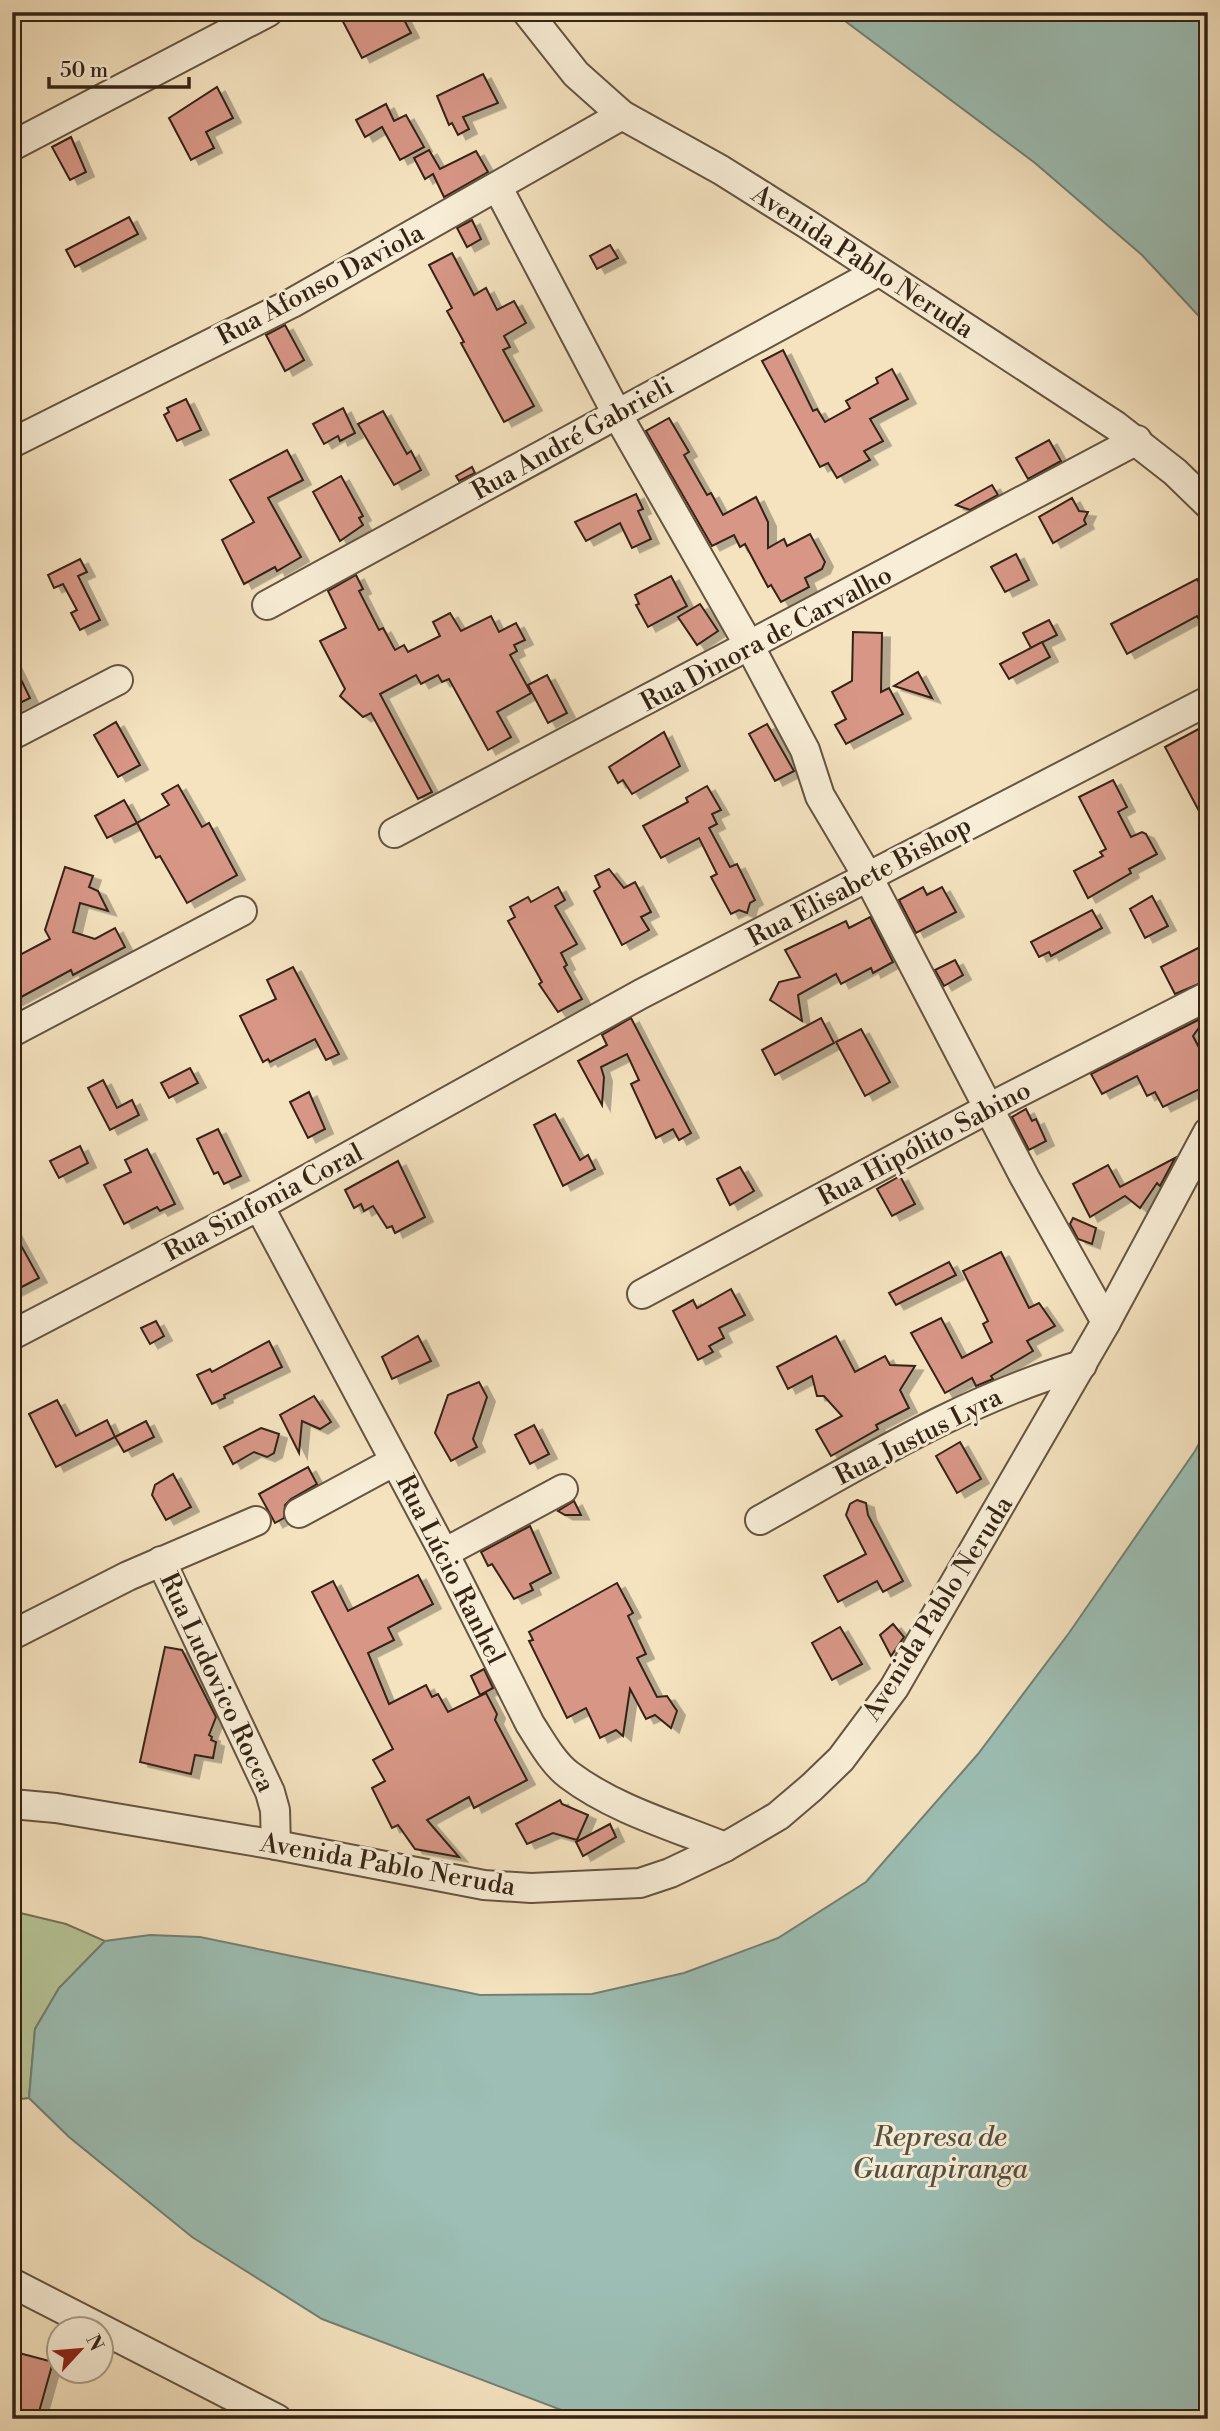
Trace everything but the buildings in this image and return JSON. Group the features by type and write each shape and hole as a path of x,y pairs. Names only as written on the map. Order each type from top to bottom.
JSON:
{"street":[{"path":"12,146 268,12"},
{"name":"Avenida Pablo Neruda","path":"527,12 576,75 622,115 721,170 1137,440 1208,504"},
{"name":"Rua Afonso Daviola","path":"12,443 292,303 622,115"},
{"path":"498,188 617,414 750,647 805,750 820,796 868,877 989,1108 1106,1322"},
{"name":"Rua André Gabrieli","path":"267,605 878,272"},
{"name":"Rua Dinora de Carvalho","path":"394,833 1137,440"},
{"path":"12,735 118,680"},
{"name":"Rua Elisabete Bishop","path":"512,1065 641,994 1208,701"},
{"path":"12,1032 242,911"},
{"name":"Rua Hipólito Sabino","path":"642,1294 989,1108 1208,996"},
{"name":"Rua Sinfonia Coral","path":"12,1335 259,1206 512,1065"},
{"name":"Avenida Pablo Neruda","path":"12,1804 56,1808 276,1845 484,1885 531,1888 640,1883 670,1873 725,1847 778,1816 812,1787 841,1759 894,1688 1082,1365 1208,1132"},
{"name":"Rua Lúcio Ranhel","path":"259,1206 444,1553 530,1724 567,1774 614,1802 725,1847"},
{"name":"Rua Justus Lyra","path":"760,1520 976,1403 1040,1377 1082,1365"},
{"path":"299,1513 395,1461"},
{"path":"444,1553 563,1489"},
{"path":"12,1635 123,1565 161,1560 256,1521"},
{"name":"Rua Ludovico Rocca","path":"161,1560 270,1792 275,1810 276,1845"},
{"path":"12,2283 277,2419"}],"green space":[{"path":"12,1911 66,1924 105,1941 59,1988 35,2029 29,2098 12,2100"}],"water":[{"path":"833,12 1208,12 1208,326 1142,255 1035,163"},
{"name":"Represa de Guarapiranga","path":"1208,1427 1208,2419 585,2419 322,2319 192,2237 69,2137 29,2098 35,2029 59,1988 105,1941 150,1935 200,1937 480,1995 592,1994 684,1973 778,1938 866,1882 978,1754 1069,1633 1195,1451"}]}
